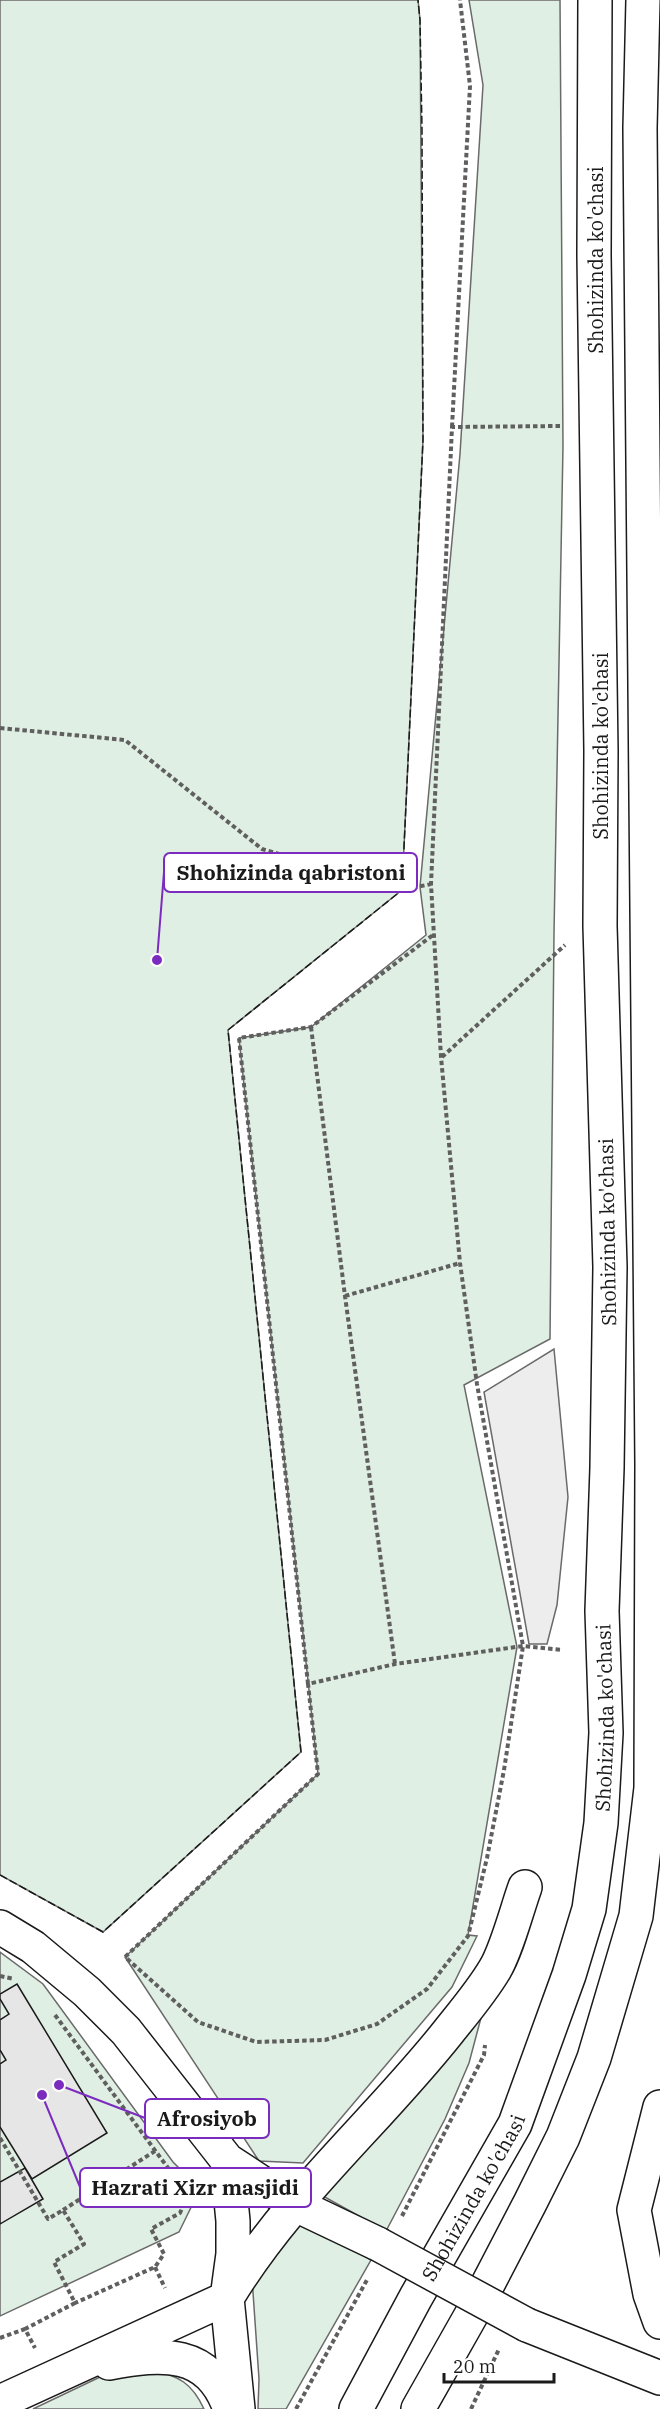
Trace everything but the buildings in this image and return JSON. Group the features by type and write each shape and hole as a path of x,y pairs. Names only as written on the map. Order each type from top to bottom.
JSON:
{"main road":[{"name":"Shohizinda ko'chasi","path":"356,2409 416,2297 515,2124 558,2008 590,1909 601,1823 606,1733 602,1611 608,1468 610,1267 600,926 601,751 594,255 596,0"},
{"path":"418,2409 478,2303 530,2203 563,2137 594,2058 636,1916 651,1788 652,1464 640,128 643,0"},
{"path":"0,2402 227,2298 245,2268 294,2204 401,2087 463,2013 496,1967 525,1887"},
{"path":"0,1927 33,1947 87,1992 126,2031 227,2160 376,2257 526,2325 660,2378"},
{"path":"660,2107 633,2210 650,2294 660,2322"},
{"path":"227,2160 233,2221 233,2254 227,2298 238,2409"},
{"path":"60,2374 140,2357 164,2356 181,2359 197,2365 213,2377 225,2393 230,2409"}],"path":[{"path":"433,934 311,1027 239,1038 318,1774 125,1957 198,2022 256,2042 325,2040 377,2024 427,1989 468,1936 488,1858 523,1646 477,1383 460,1263 441,1057 431,884 470,86 460,0"},
{"path":"452,427 565,426"},
{"path":"0,728 125,740 262,849 402,890 431,884"},
{"path":"441,1057 566,943"},
{"path":"311,1027 395,1664"},
{"path":"345,1296 460,1263"},
{"path":"308,1684 395,1664 523,1646 563,1650"},
{"path":"0,2338 25,2329 75,2302 155,2267 164,2254 151,2229 180,2214 188,2195 54,2013"},
{"path":"400,2220 484,2055 486,2044"},
{"path":"0,2138 48,2219 155,2151"},
{"path":"63,2210 84,2244 54,2262 75,2302"},
{"path":"296,2409 376,2257"},
{"path":"25,2329 60,2374"}],"green space":[{"path":"0,0 418,0 420,20 423,440 402,890 228,1030 301,1752 103,1932 0,1875"},
{"path":"469,0 560,0 563,446 554,933 550,1339 464,1385 517,1647 468,1935 477,1936 452,1987 303,2163 259,2161 125,1957 318,1774 239,1038 311,1027 426,935 420,887 460,454 483,85"},
{"path":"0,1952 43,1984 173,2162 200,2189 179,2232 0,2316"},
{"path":"486,1999 469,2063 445,2119 386,2231 321,2195"},
{"path":"298,2216 371,2260 286,2409 258,2409 259,2379 252,2278"},
{"path":"152,2370 184,2382 195,2393 204,2409 33,2409 100,2377 126,2371"}],"shaded area":[{"path":"554,1349 568,1497 557,1605 547,1644 529,1644 484,1392"}],"fence":[{"path":"0,1875 103,1932 301,1752 228,1030 402,890 423,440 422,129 418,0"}],"place":[{"name":"Shohizinda qabristoni","path":"157,960"},
{"name":"Afrosiyob","path":"59,2085"},
{"name":"Hazrati Xizr masjidi","path":"42,2095"}]}
